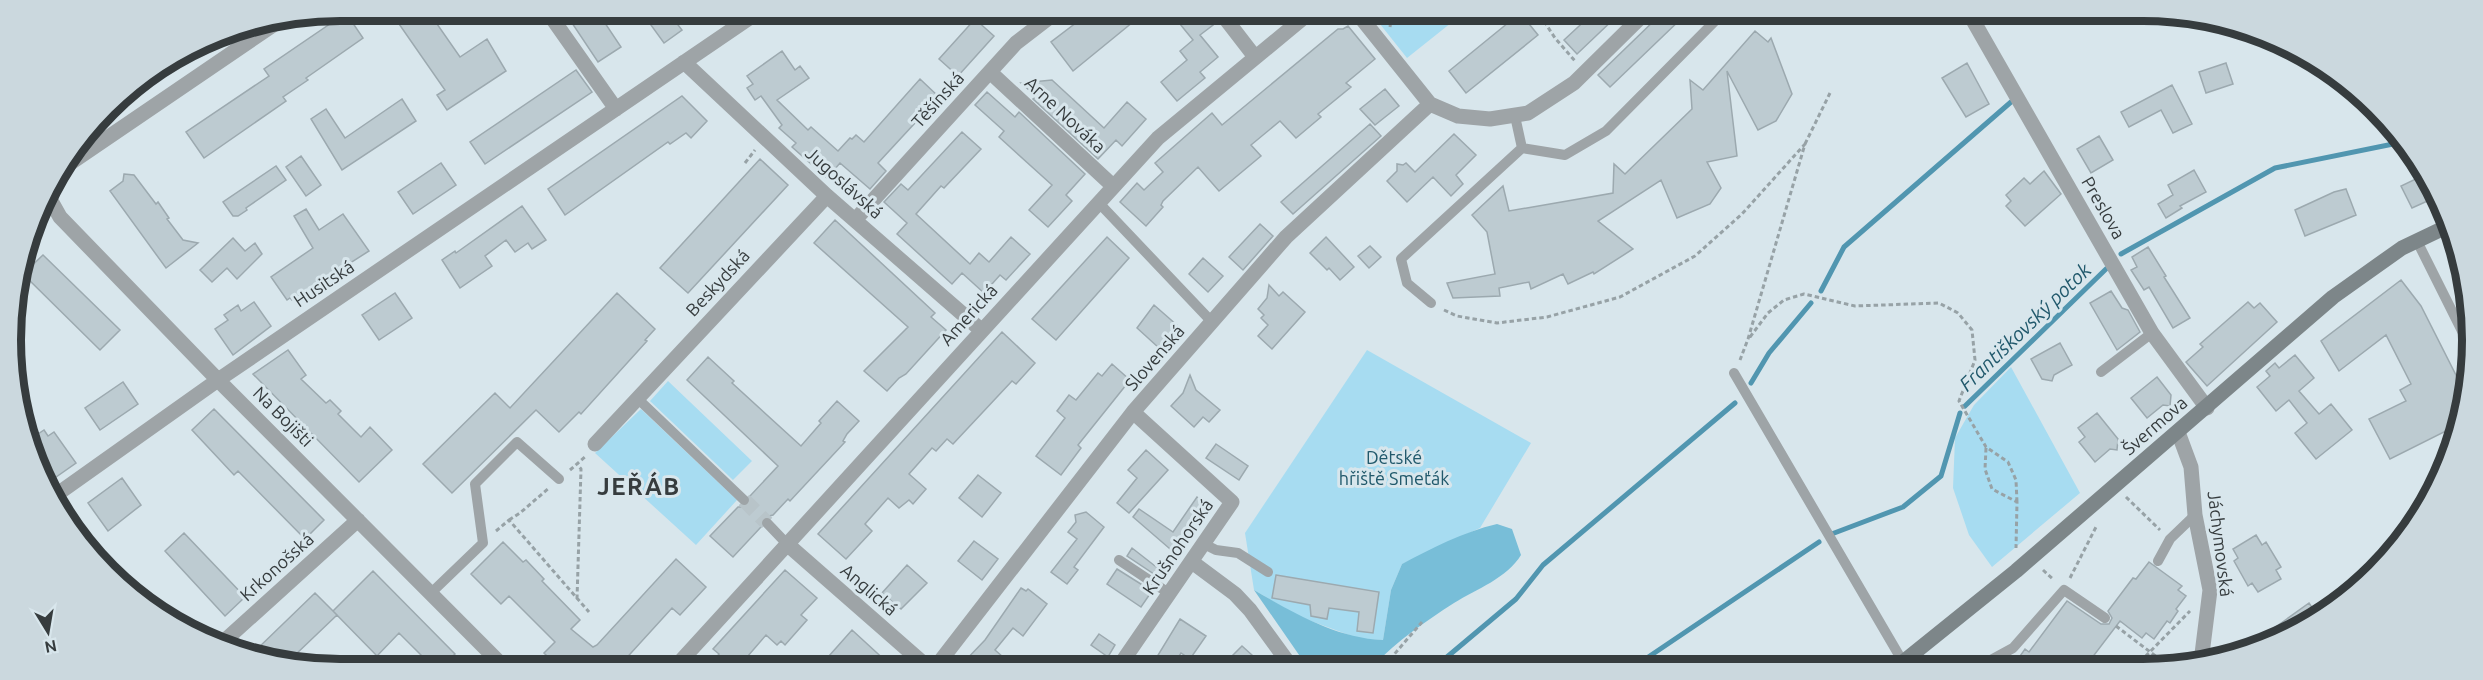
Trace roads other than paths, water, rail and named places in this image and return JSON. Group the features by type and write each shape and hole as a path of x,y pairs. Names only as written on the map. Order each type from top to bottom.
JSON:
{"street":[{"path":"554,21 616,109"},
{"name":"Husitská","path":"60,492 218,380 745,21"},
{"name":"Těšínská","path":"855,220 1016,43 1045,21"},
{"path":"1227,21 1256,57"},
{"name":"Americká","path":"683,659 1158,138 1300,21"},
{"path":"1364,21 1430,104 1458,116 1490,119 1528,113 1574,83 1637,21"},
{"name":"Preslova","path":"1974,22 2152,333 2206,408"},
{"path":"79,157 266,30"},
{"name":"Jugoslávská","path":"684,62 828,196 981,330"},
{"name":"Arne Nováka","path":"990,72 1113,186"},
{"name":"Slovenská","path":"942,659 1133,412 1286,237 1430,104"},
{"name":"Beskydská","path":"595,444 828,196"},
{"name":"Na Bojišti","path":"52,203 60,217 218,380 496,659"},
{"name":"Švermova","path":"1906,659 2016,571 2333,297 2402,248 2442,229"},
{"name":"Krušnohorská","path":"1124,659 1232,502 1133,412"},
{"name":"Jáchymovská","path":"2178,432 2191,467 2195,515 2210,590 2202,653"},
{"name":"Krkonošská","path":"227,638 358,520"},
{"name":"Anglická","path":"788,544 918,659"},
{"path":"1192,562 1235,594 1250,610 1286,659"}],"lane":[{"path":"1522,148 1565,155 1606,131 1715,21"},
{"path":"1515,116 1522,148"},
{"path":"1431,303 1407,283 1401,259 1522,148"},
{"path":"1098,202 1212,322"},
{"path":"2417,241 2462,330"},
{"path":"2102,372 2152,333"},
{"path":"1734,373 1897,659"},
{"path":"637,398 744,500"},
{"path":"431,593 483,543 475,484 517,442 559,479"},
{"path":"2158,561 2169,539 2195,515"},
{"path":"767,523 788,544"},
{"path":"1204,544 1216,550 1238,553 1268,572"},
{"path":"1119,560 1170,594"},
{"path":"1993,659 2013,648 2064,590 2105,618"}],"waterway":[{"path":"1821,291 1844,247 2011,102"},
{"name":"Františkovský potok","path":"2121,254 2275,168 2394,144"},
{"name":"Františkovský potok","path":"1965,406 2106,269"},
{"path":"1751,383 1769,353 1811,303"},
{"path":"1445,659 1516,599 1543,565 1735,403"},
{"name":"Františkovský potok","path":"1829,535 1903,507 1941,476 1960,413"},
{"name":"Františkovský potok","path":"1645,659 1819,542"}],"tunnel":[{"path":"744,500 767,523"}],"district":[{"name":"JEŘÁB","path":"639,487"}],"park label":[{"name":"Dětské hřiště Smeťák","path":"1394,468"}]}
